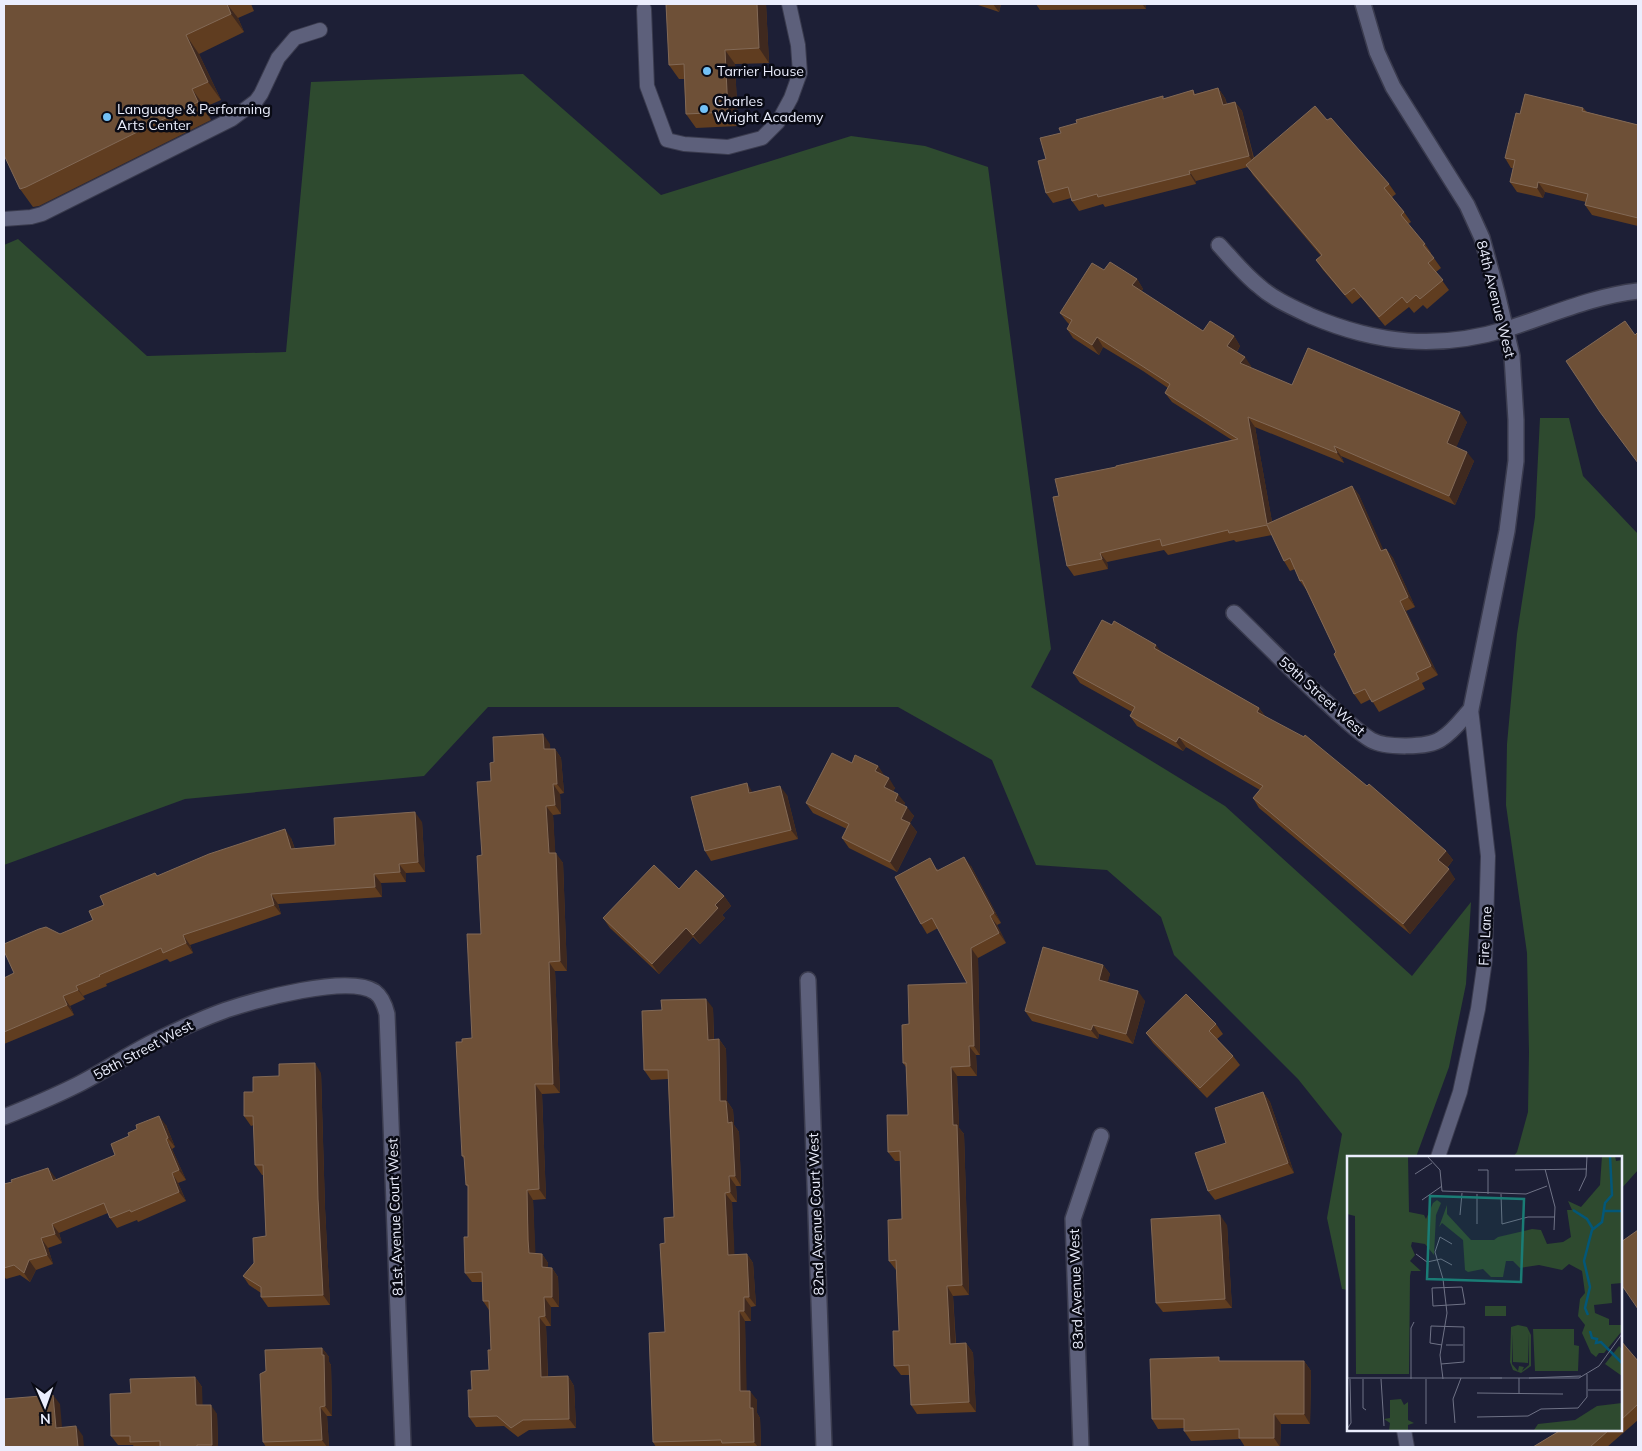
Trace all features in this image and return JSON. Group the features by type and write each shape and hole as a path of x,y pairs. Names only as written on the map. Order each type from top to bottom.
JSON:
{"street":[{"name":"84th Avenue West","path":"1364,4 1376,52 1393,87 1468,205 1482,238 1498,293 1512,356 1516,420 1516,461 1507,531 1471,709"},
{"path":"1219,245 1259,287 1293,308 1338,328 1406,342 1456,340 1506,329 1588,301 1620,293 1638,291"},
{"name":"59th Street West","path":"1234,613 1353,727 1372,741 1403,746 1419,745 1441,740 1471,709"},
{"name":"82nd Avenue Court West","path":"808,980 824,1447"},
{"name":"58th Street West","path":"4,1117 78,1084 151,1043 189,1025 228,1010 268,998 320,987 359,986 375,991"},
{"name":"81st Avenue Court West","path":"375,991 383,1000 388,1014 403,1447"},
{"name":"83rd Avenue West","path":"1081,1447 1073,1219 1101,1136"}],"lane":[{"path":"644,9 647,86 667,140 684,144 728,147 762,138 778,122 791,98 800,73 798,45 789,4"},
{"path":"4,219 31,217 42,214 232,119 256,101 278,58 295,38 320,30"},
{"name":"Fire Lane","path":"1438,1156 1460,1092 1478,1010 1485,960 1488,856 1471,709"},
{"path":"1404,1431 1407,1447"}],"green space":[{"path":"523,74 661,195 851,136 925,146 988,167 1051,649 1031,687 1225,806 1412,976 1471,902 1466,984 1449,1067 1416,1156 1347,1156 1347,1290 1342,1289 1327,1218 1342,1134 1298,1079 1174,955 1161,917 1107,870 1036,865 992,760 898,707 488,707 424,776 185,799 4,865 4,245 18,239 147,356 286,352 311,82"},
{"path":"1540,418 1569,418 1583,476 1638,534 1638,1170 1622,1188 1622,1156 1514,1156 1517,1152 1528,1112 1529,1052 1527,953 1506,805 1507,744 1517,634 1535,517"}],"building":[{"name":"Language & Performing Arts Center","path":"4,4 227,4 231,14 186,35 208,82 192,89 198,102 20,189 4,155"},
{"name":"Tarrier House","path":"666,4 757,4 759,48 725,50 728,112 686,114 684,64 669,65"},
{"path":"1218,88 1223,105 1235,102 1249,156 1189,171 1190,174 1098,197 1097,194 1072,201 1068,187 1046,193 1038,161 1046,159 1040,138 1061,133 1059,128 1077,123 1076,120 1163,96 1163,99 1193,90 1194,95"},
{"path":"1525,94 1583,108 1582,111 1638,125 1638,218 1585,205 1588,194 1538,182 1537,188 1510,182 1515,160 1505,158 1516,113 1520,114"},
{"path":"1315,106 1327,120 1331,118 1389,184 1384,188 1404,212 1401,215 1434,258 1428,263 1443,280 1420,299 1416,295 1407,303 1402,297 1379,317 1354,288 1345,295 1316,260 1322,255 1246,165"},
{"path":"1110,262 1137,279 1132,285 1203,331 1210,321 1234,336 1227,346 1245,357 1240,363 1292,385 1308,348 1460,412 1447,443 1467,452 1449,496 1334,446 1337,453 1248,417 1267,524 1352,486 1381,551 1386,549 1408,597 1400,601 1431,666 1416,673 1419,679 1372,702 1365,689 1354,694 1334,654 1336,652 1302,580 1300,581 1290,558 1284,561 1267,525 1229,533 1228,530 1162,546 1160,539 1100,553 1102,559 1067,566 1053,497 1059,496 1055,479 1238,439 1165,393 1170,384 1136,362 1097,337 1092,345 1067,329 1072,320 1060,313 1092,263 1104,270"},
{"path":"1625,321 1635,335 1638,332 1638,463 1600,412 1566,361"},
{"path":"1102,620 1112,625 1114,621 1156,645 1154,648 1259,708 1257,712 1304,737 1305,735 1367,786 1369,784 1446,851 1438,860 1449,869 1403,924 1253,798 1263,786 1179,737 1176,742 1130,716 1135,707 1073,673"},
{"path":"543,734 544,749 555,749 557,784 553,784 555,805 546,806 549,853 556,853 560,961 549,962 553,1084 535,1084 539,1189 527,1190 528,1240 529,1253 542,1254 542,1267 552,1268 552,1297 544,1297 545,1316 539,1317 541,1377 568,1376 569,1419 523,1420 511,1428 497,1416 469,1417 468,1390 472,1390 471,1371 489,1370 488,1350 491,1350 489,1301 483,1301 482,1272 465,1273 464,1237 468,1237 468,1185 466,1185 464,1156 462,1156 456,1042 472,1038 467,934 481,934 477,856 482,855 477,782 491,781 490,763 494,762 493,737"},
{"path":"832,753 852,763 855,755 878,766 875,771 889,778 884,787 898,794 895,801 907,807 901,819 910,823 890,862 842,838 849,824 806,803"},
{"path":"747,783 749,793 780,786 791,830 705,851 691,797"},
{"path":"415,812 418,862 399,864 400,872 374,874 375,887 271,894 274,905 183,935 186,943 163,953 161,948 76,986 78,990 63,996 67,1005 4,1032 4,978 14,973 4,951 4,944 46,927 60,934 93,920 89,911 104,905 100,896 155,873 157,876 209,854 285,829 291,849 335,845 334,818"},
{"path":"964,857 994,913 990,916 999,933 971,948 974,1046 969,1046 970,1066 951,1067 953,1125 957,1125 962,1285 947,1286 950,1344 966,1343 969,1402 911,1405 909,1365 894,1366 893,1331 899,1331 896,1260 889,1261 888,1220 902,1219 900,1151 888,1152 887,1115 908,1115 906,1063 903,1063 902,1025 909,1024 908,985 967,983 932,918 921,924 895,877 930,858 937,871"},
{"path":"654,865 679,889 696,870 724,896 715,905 718,908 693,935 686,928 652,964 603,918"},
{"path":"1043,947 1103,965 1099,980 1138,991 1126,1034 1093,1025 1091,1030 1025,1011"},
{"path":"1186,994 1216,1024 1209,1031 1233,1056 1200,1088 1146,1033"},
{"path":"706,999 708,1040 719,1039 720,1101 726,1101 728,1123 732,1122 735,1176 729,1176 730,1192 725,1193 728,1255 747,1254 749,1297 744,1297 744,1311 739,1311 740,1391 750,1391 750,1408 753,1408 754,1442 722,1443 721,1440 653,1442 649,1333 665,1332 660,1244 665,1243 664,1218 674,1217 668,1070 644,1070 642,1011 662,1010 661,1000"},
{"path":"315,1063 318,1199 323,1295 261,1297 261,1287 243,1276 254,1263 253,1238 266,1236 263,1165 255,1165 253,1116 244,1116 244,1092 253,1092 253,1077 279,1076 279,1064"},
{"path":"1263,1092 1288,1163 1208,1191 1195,1153 1226,1143 1215,1108"},
{"path":"159,1116 179,1170 172,1173 179,1192 131,1212 130,1210 110,1218 104,1203 52,1224 55,1234 41,1238 47,1255 29,1260 24,1273 14,1265 4,1268 4,1184 48,1168 53,1181 115,1155 111,1144 129,1136 128,1133 137,1129 136,1125"},
{"path":"1220,1215 1225,1299 1156,1303 1151,1219"},
{"path":"1638,1230 1638,1309 1622,1285 1622,1241"},
{"path":"1622,1342 1638,1361 1638,1404 1622,1419"},
{"path":"322,1348 322,1355 324,1355 325,1406 320,1407 322,1440 263,1442 260,1374 266,1371 265,1350"},
{"path":"1219,1357 1219,1361 1304,1361 1304,1414 1274,1414 1274,1438 1239,1438 1239,1429 1184,1431 1184,1419 1152,1419 1150,1359"},
{"path":"195,1377 196,1405 211,1405 212,1445 160,1447 160,1441 130,1442 130,1436 111,1436 110,1394 131,1393 130,1379"},
{"path":"53,1395 56,1428 76,1426 78,1447 4,1447 4,1399"},
{"path":"1559,1431 1608,1431 1590,1447 1533,1447"}],"place":[{"name":"Tarrier House","path":"707,71"},
{"name":"Charles Wright Academy","path":"704,109"},
{"name":"Language & Performing Arts Center","path":"107,117"}]}
